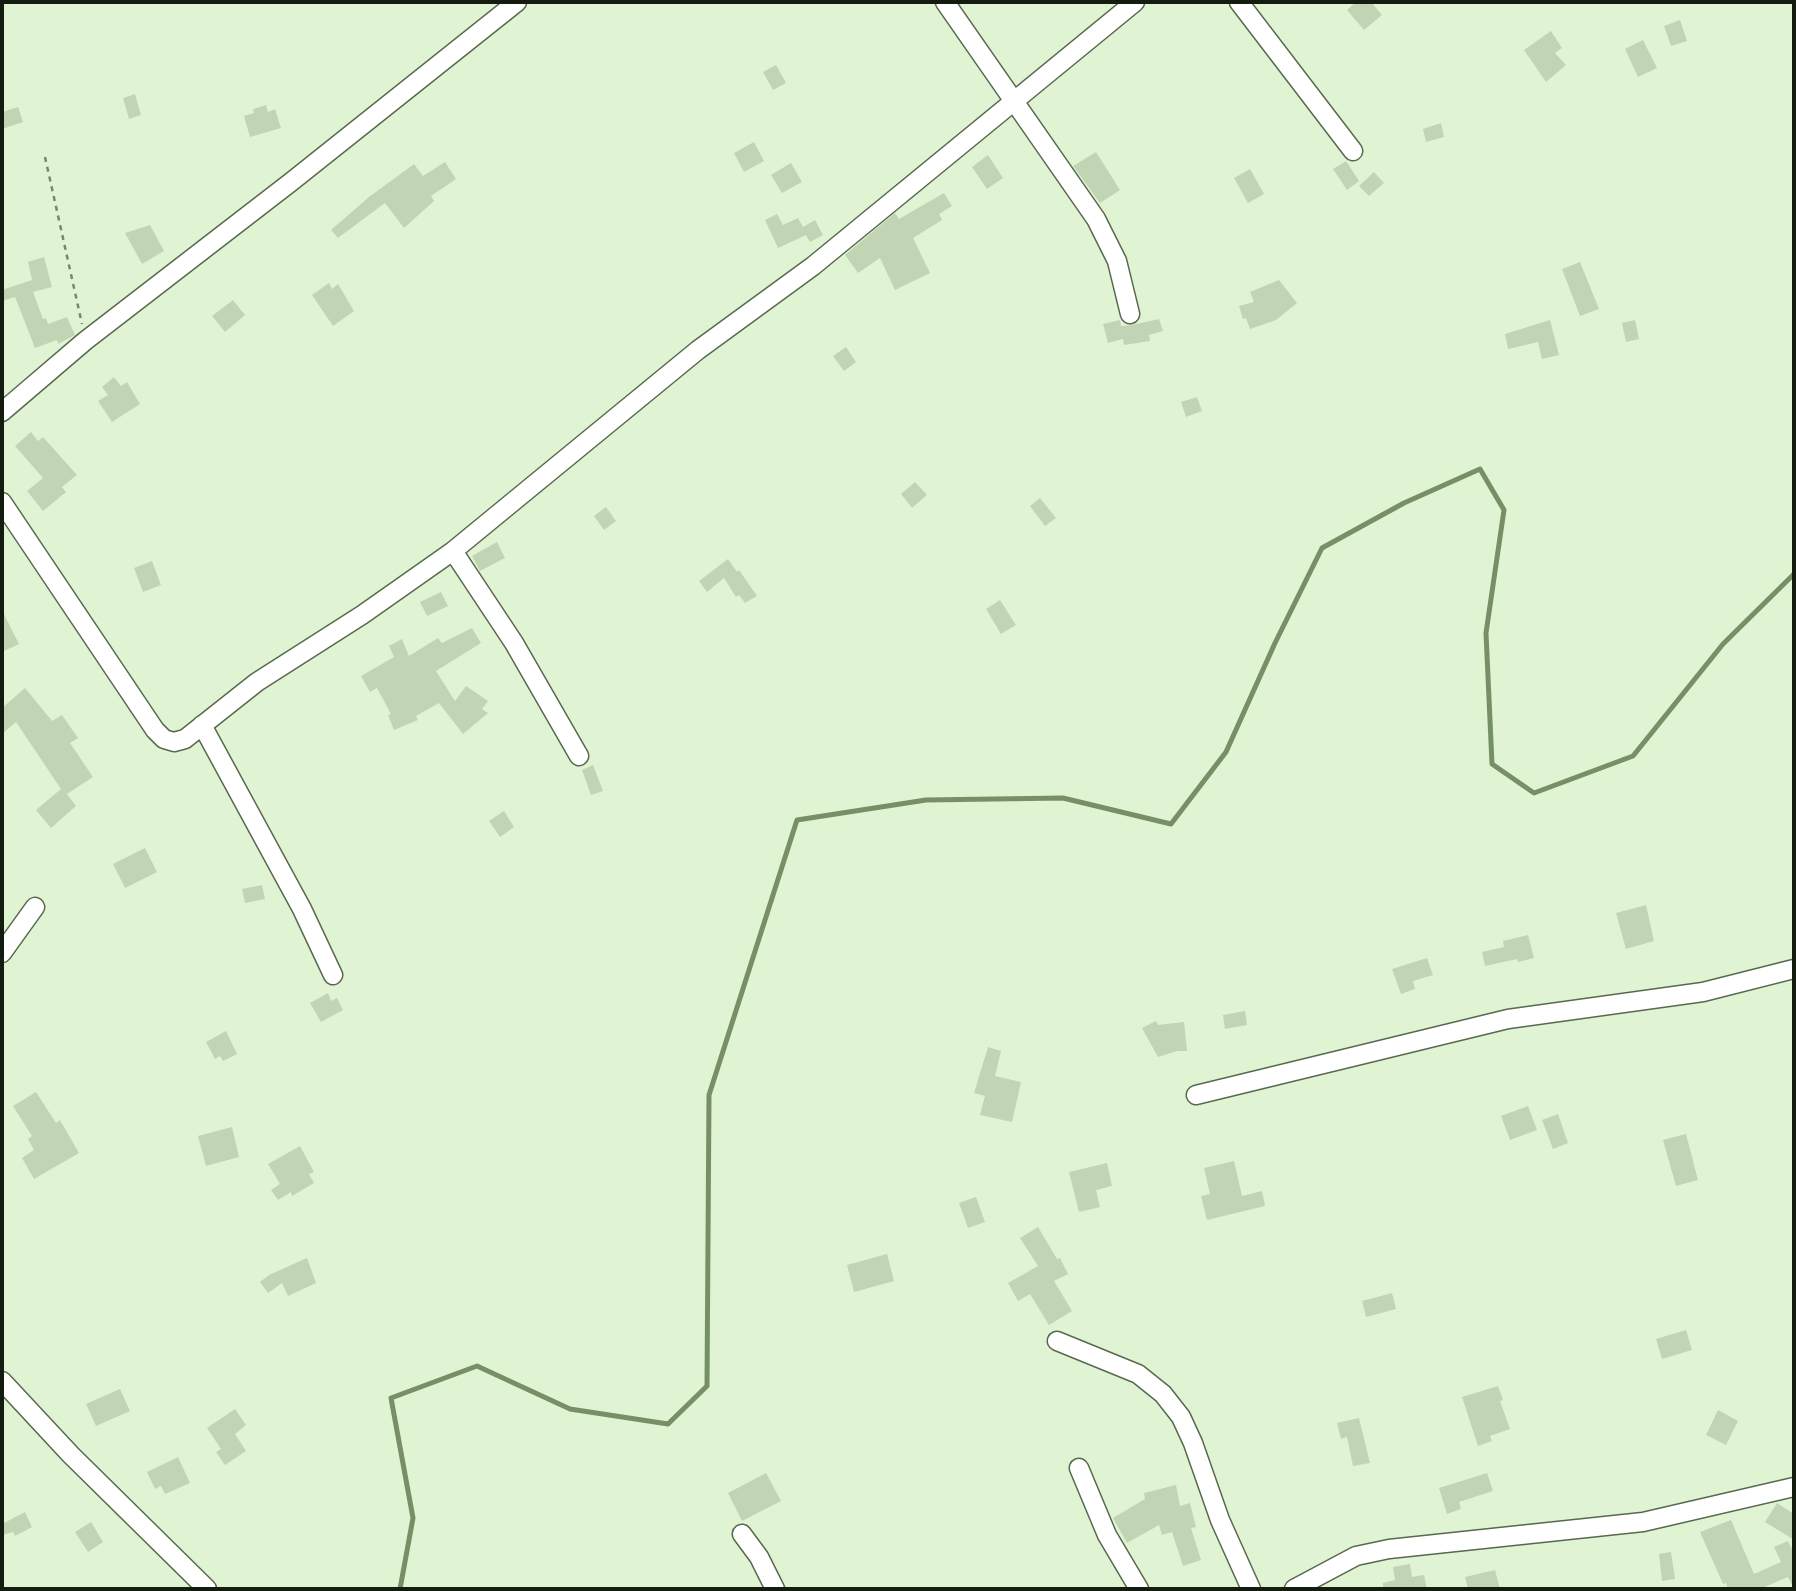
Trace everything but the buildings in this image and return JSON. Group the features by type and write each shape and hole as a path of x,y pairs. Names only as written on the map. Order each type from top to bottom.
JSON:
{"street":[{"path":"2,412 85,341 517,2"},
{"path":"944,2 1076,188 1110,243 1130,314"},
{"path":"2,502 155,730 164,739 174,742 185,739 257,682 362,615 453,551 698,350 813,266 1135,2"},
{"path":"1239,2 1353,151"},
{"path":"453,551 514,643 579,756"},
{"path":"202,725 302,909 333,975"},
{"path":"2,953 35,907"},
{"path":"1196,1095 1508,1019 1703,992 1794,969"},
{"path":"1057,1341 1138,1374 1163,1394 1181,1417 1220,1520 1251,1589"},
{"path":"2,1381 71,1455 204,1588"},
{"path":"1079,1468 1107,1535 1139,1589"},
{"path":"1294,1589 1356,1556 1389,1549 1643,1522 1794,1487"},
{"path":"743,1534 760,1557 775,1589"}],"path":[{"path":"45,157 85,341"}],"waterway":[{"path":"400,1589 413,1518 391,1398 477,1366 570,1409 668,1424 707,1386 709,1095 797,820 926,800 1063,798 1171,824 1226,752 1322,548 1404,503 1480,469 1504,510 1486,633 1492,764 1534,793 1633,756 1723,644 1794,574"}]}
